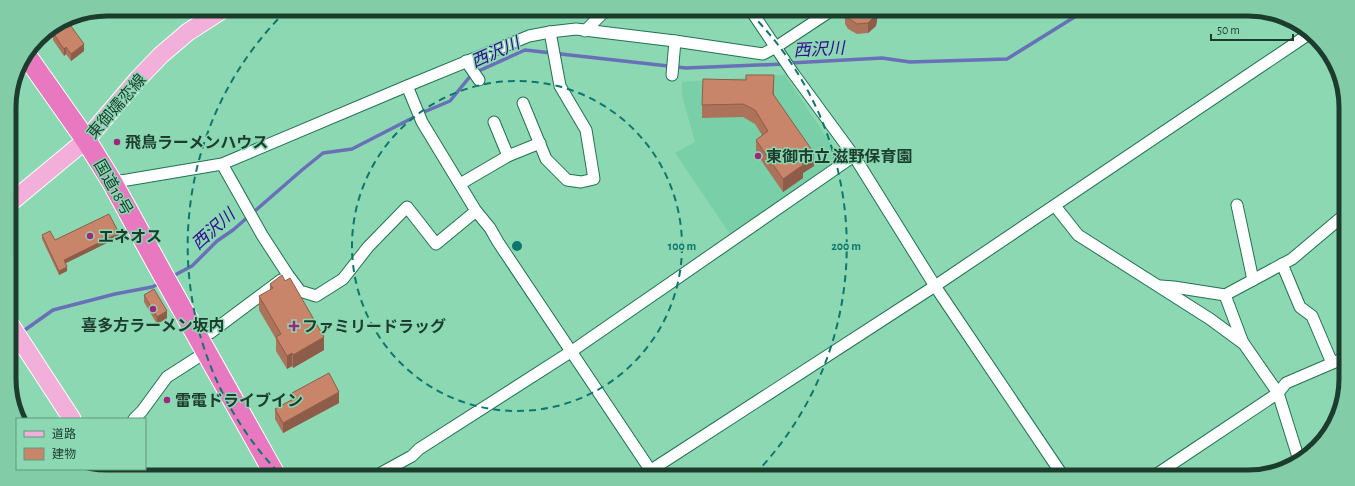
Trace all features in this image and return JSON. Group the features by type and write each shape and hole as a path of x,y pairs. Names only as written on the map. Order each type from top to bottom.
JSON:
{"highway":[{"name":"国道18号","path":"29,59 86,140 208,342 272,470"}],"main road":[{"name":"東御嬬恋線","path":"16,198 86,140 138,79 161,55 188,32 213,16"},
{"path":"16,333 71,418"}],"street":[{"path":"585,30 600,16"},
{"path":"755,16 793,73 854,156 935,286 1059,470"},
{"path":"112,182 222,164 407,86 468,64 529,36 550,32 585,30 763,54 779,51 824,16"},
{"path":"523,103 546,159 567,180 581,182 594,179 586,130 560,86 550,32"},
{"path":"655,470 935,286 1305,37"},
{"path":"672,75 675,41"},
{"path":"468,64 479,80"},
{"path":"407,86 422,121 476,210 490,228 572,351 648,470"},
{"path":"494,122 508,156"},
{"path":"460,184 508,156 540,143"},
{"path":"386,470 412,456 419,449 572,351 854,156"},
{"path":"222,164 262,235 300,292 316,296 343,279 368,248 407,207 436,244 476,210"},
{"path":"1237,205 1253,280"},
{"path":"1055,206 1078,235 1160,286 1210,319 1244,344"},
{"path":"1160,286 1174,286 1225,295 1292,259 1339,220"},
{"path":"1163,470 1278,393 1286,382 1337,361 1312,316 1300,307 1282,264"},
{"path":"135,418 142,411 166,377 288,275"},
{"path":"1225,295 1244,344 1278,393 1298,455"}],"shaded area":[{"name":"東御市立 滋野保育園","path":"785,75 841,159 730,234 675,153 695,142 682,95 682,82"}],"building":[{"path":"846,16 875,16 868,23 857,24"},
{"path":"70,24 84,44 71,54 66,47 64,49 53,33"},
{"path":"746,75 774,75 773,94 814,153 801,161 803,165 783,179 756,140 768,131 755,110 743,104 702,105 703,79 746,80"},
{"path":"109,214 119,233 64,260 67,267 59,271 42,235 50,231 55,240"},
{"path":"282,275 285,281 290,278 324,337 293,355 292,353 287,356 276,337 281,334 259,296 273,288 270,284"},
{"path":"154,289 167,311 157,317 144,295"},
{"path":"329,373 339,392 283,423 275,409 295,398 292,393"}],"waterway":[{"name":"西沢川","path":"790,63 882,58 910,62 1007,59 1076,16"},
{"name":"西沢川","path":"171,277 192,266 217,241 233,230 323,153 352,149 424,112 450,101 472,74 525,50 686,68 784,64"},
{"name":"西沢川","path":"22,332 53,310 115,294 152,287 161,283"}],"place":[{"name":"飛鳥ラーメンハウス","path":"117,142"},
{"name":"東御市立 滋野保育園","path":"758,156"},
{"name":"エネオス","path":"90,236"},
{"name":"喜多方ラーメン坂内","path":"153,309"},
{"name":"ファミリードラッグ","path":"294,326"},
{"name":"雷電ドライブイン","path":"167,400"}]}
